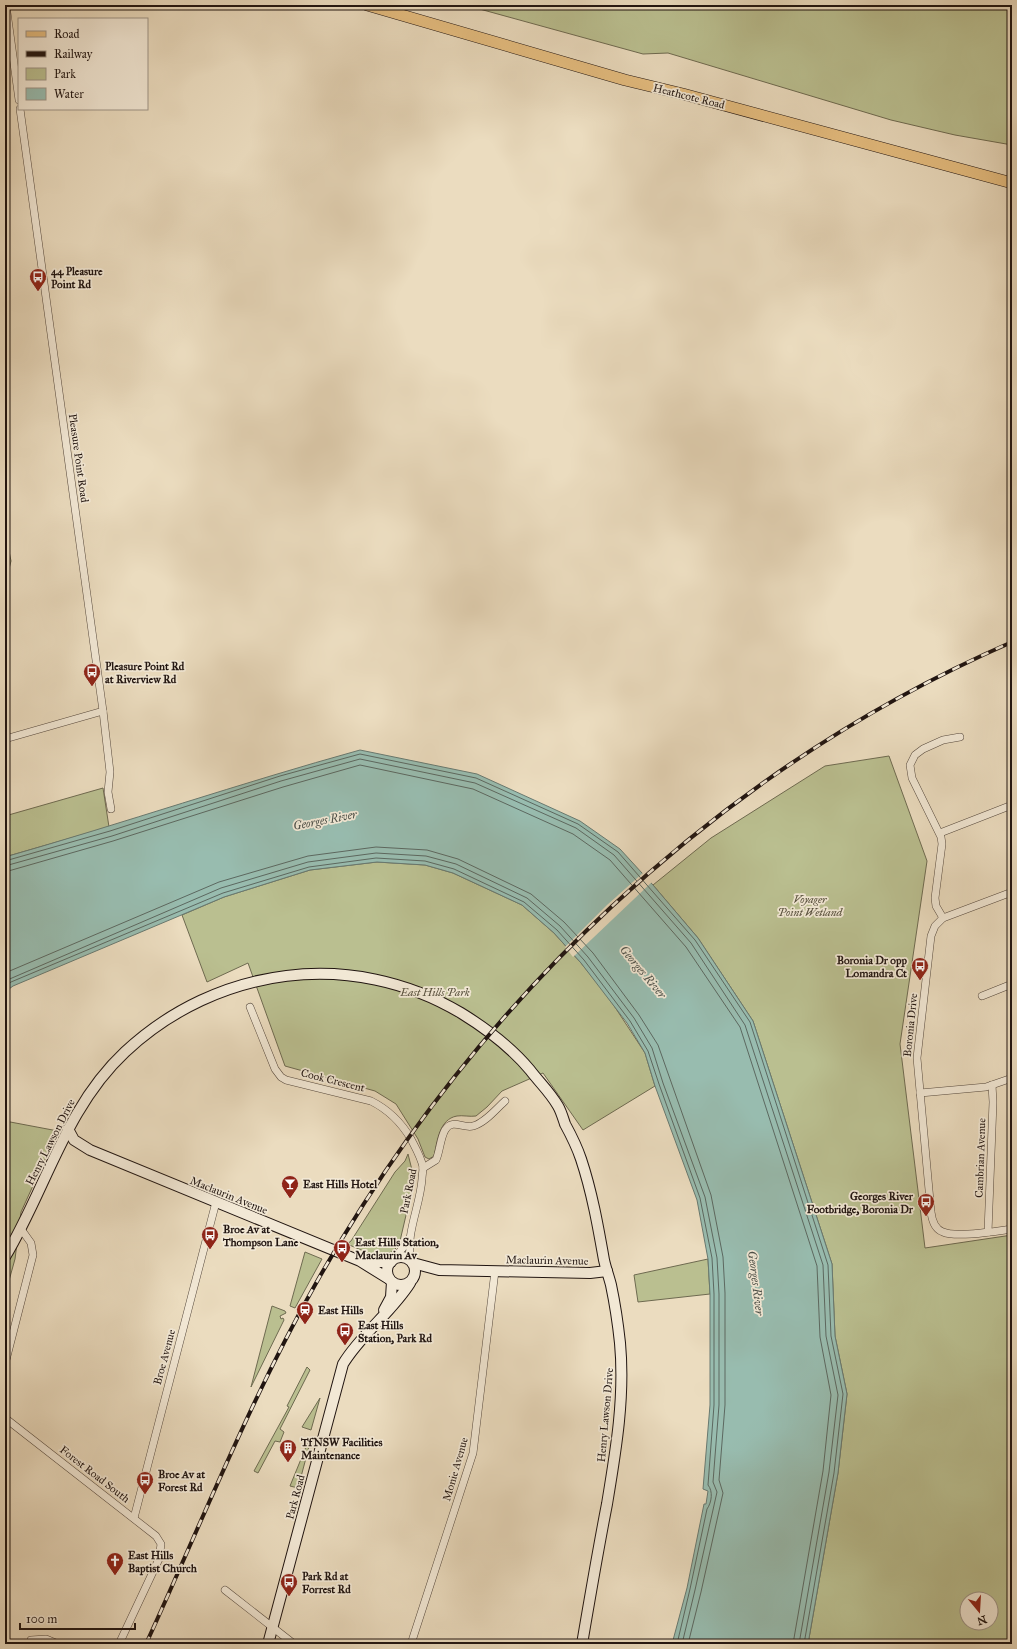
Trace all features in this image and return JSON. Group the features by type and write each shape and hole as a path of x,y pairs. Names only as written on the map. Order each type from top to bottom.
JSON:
{"main road":[{"name":"Heathcote Road","path":"367,5 625,80 683,94 1012,183"},
{"name":"Henry Lawson Drive","path":"5,1257 21,1229 58,1148 90,1092 114,1063 134,1044 166,1020 194,1003 223,990 252,981 288,975 327,974 365,978 400,986 430,997 461,1013 498,1037 524,1063 550,1093 560,1110 581,1160 589,1184 611,1286 620,1344 622,1363 616,1448 582,1644"},
{"name":"Maclaurin Avenue","path":"68,1129 74,1140 90,1150 360,1261 391,1281"},
{"name":"Maclaurin Avenue","path":"58,1148 69,1146 90,1150"},
{"path":"403,1257 412,1262 416,1271 412,1281 401,1286 391,1281 387,1272 392,1260 403,1257"},
{"name":"Maclaurin Avenue","path":"360,1261 379,1263 392,1260"},
{"name":"Maclaurin Avenue","path":"412,1262 439,1270 590,1273 607,1271"},
{"name":"Maclaurin Avenue","path":"412,1281 439,1270"},
{"name":"Park Road","path":"378,1320 391,1297 391,1281"},
{"name":"Park Road","path":"268,1644 342,1364 378,1320 396,1302 412,1281"}],"street":[{"path":"6,5 18,93"},
{"name":"Pleasure Point Road","path":"20,110 110,772 108,792 111,809"},
{"path":"5,739 102,711"},
{"path":"960,737 943,740 923,749 915,755 910,765 912,778 940,833 942,844 936,902 943,918 1012,892"},
{"path":"940,833 1012,805"},
{"name":"Boronia Drive","path":"943,918 935,926 931,936 917,1054 932,1217 935,1226 943,1232 954,1235 988,1232"},
{"path":"982,996 1012,984"},
{"name":"Cook Crescent","path":"250,1007 275,1069 281,1077 286,1080 358,1098 380,1106 401,1124 415,1147 423,1168"},
{"path":"920,1093 992,1085 1012,1078"},
{"name":"Cambrian Avenue","path":"988,1232 993,1102 992,1085"},
{"name":"Park Road","path":"412,1262 409,1240 421,1185 423,1168 436,1160 444,1130 448,1126 455,1124 470,1127 474,1126 481,1122 505,1101"},
{"name":"Broe Avenue","path":"134,1518 216,1202"},
{"path":"5,1364 33,1255 31,1243 21,1229"},
{"path":"988,1232 1012,1229"},
{"name":"Park Road","path":"392,1260 409,1240"},
{"name":"Monie Avenue","path":"411,1644 473,1453 495,1271"},
{"name":"Forest Road South","path":"5,1418 134,1518 156,1536 161,1544 159,1559 119,1644"},
{"path":"225,1590 294,1644"},
{"path":"31,1640 46,1639 58,1644"}],"green space":[{"path":"465,5 1012,5 1012,145 955,135 891,120 668,53 643,54"},
{"path":"5,531 11,561 5,585"},
{"name":"Voyager Point Wetland","path":"889,756 927,861 900,1044 925,1248 1012,1235 1012,1644 808,1644 838,1473 847,1394 835,1336 832,1264 753,1021 698,938 653,885 711,838 825,766"},
{"path":"103,788 109,827 5,857 5,816"},
{"name":"East Hills Park","path":"377,862 425,865 453,873 522,905 554,933 607,995 645,1053 655,1086 583,1130 543,1073 502,1091 476,1116 457,1116 451,1118 443,1126 438,1138 434,1156 429,1159 425,1157 418,1139 396,1104 375,1091 285,1066 248,963 207,982 182,915 224,897 310,870"},
{"path":"5,1121 58,1131 21,1212 15,1259 5,1295"},
{"path":"408,1154 412,1170 413,1185 400,1241 394,1251 381,1256 373,1255 347,1244 351,1241 395,1172 405,1161"},
{"path":"305,1252 322,1259 295,1308 290,1306"},
{"path":"708,1259 710,1294 638,1302 634,1275"},
{"path":"272,1306 285,1311 286,1313 280,1316 281,1319 283,1318 284,1320 251,1387"},
{"path":"307,1367 310,1370 280,1429 284,1432 280,1442 275,1441 258,1473 254,1471 289,1407 287,1406"},
{"path":"320,1398 311,1430 302,1427"},
{"path":"308,1442 310,1443 298,1488 290,1486"}],"water":[{"name":"Georges River","path":"360,750 477,774 580,821 620,849 653,885 698,938 753,1021 832,1264 835,1336 847,1394 838,1473 808,1644 672,1644 687,1588 708,1491 703,1489 710,1405 710,1294 708,1259 697,1200 655,1086 645,1053 627,1023 581,963 554,933 522,905 453,873 425,865 377,862 310,870 224,897 13,986 5,992 5,857"}],"pier":[{"path":"644,872 653,881 573,957 565,947 607,905"}],"railway":[{"path":"146,1644 247,1417 315,1285 378,1182 449,1084 527,992 612,906 703,828 800,757 904,695 1012,642"}],"place":[{"name":"44 Pleasure Point Rd","path":"38,292"},
{"name":"Pleasure Point Rd at Riverview Rd","path":"92,687"},
{"name":"Boronia Dr opp Lomandra Ct","path":"920,981"},
{"name":"East Hills Hotel","path":"290,1199"},
{"name":"Georges River Footbridge, Boronia Dr","path":"926,1217"},
{"name":"Broe Av at Thompson Lane","path":"210,1250"},
{"name":"East Hills Station, Maclaurin Av","path":"342,1263"},
{"name":"East Hills","path":"305,1325"},
{"name":"East Hills Station, Park Rd","path":"345,1346"},
{"name":"TfNSW Facilities Maintenance","path":"288,1463"},
{"name":"Broe Av at Forest Rd","path":"145,1495"},
{"name":"East Hills Baptist Church","path":"115,1576"},
{"name":"Park Rd at Forrest Rd","path":"289,1597"}]}
